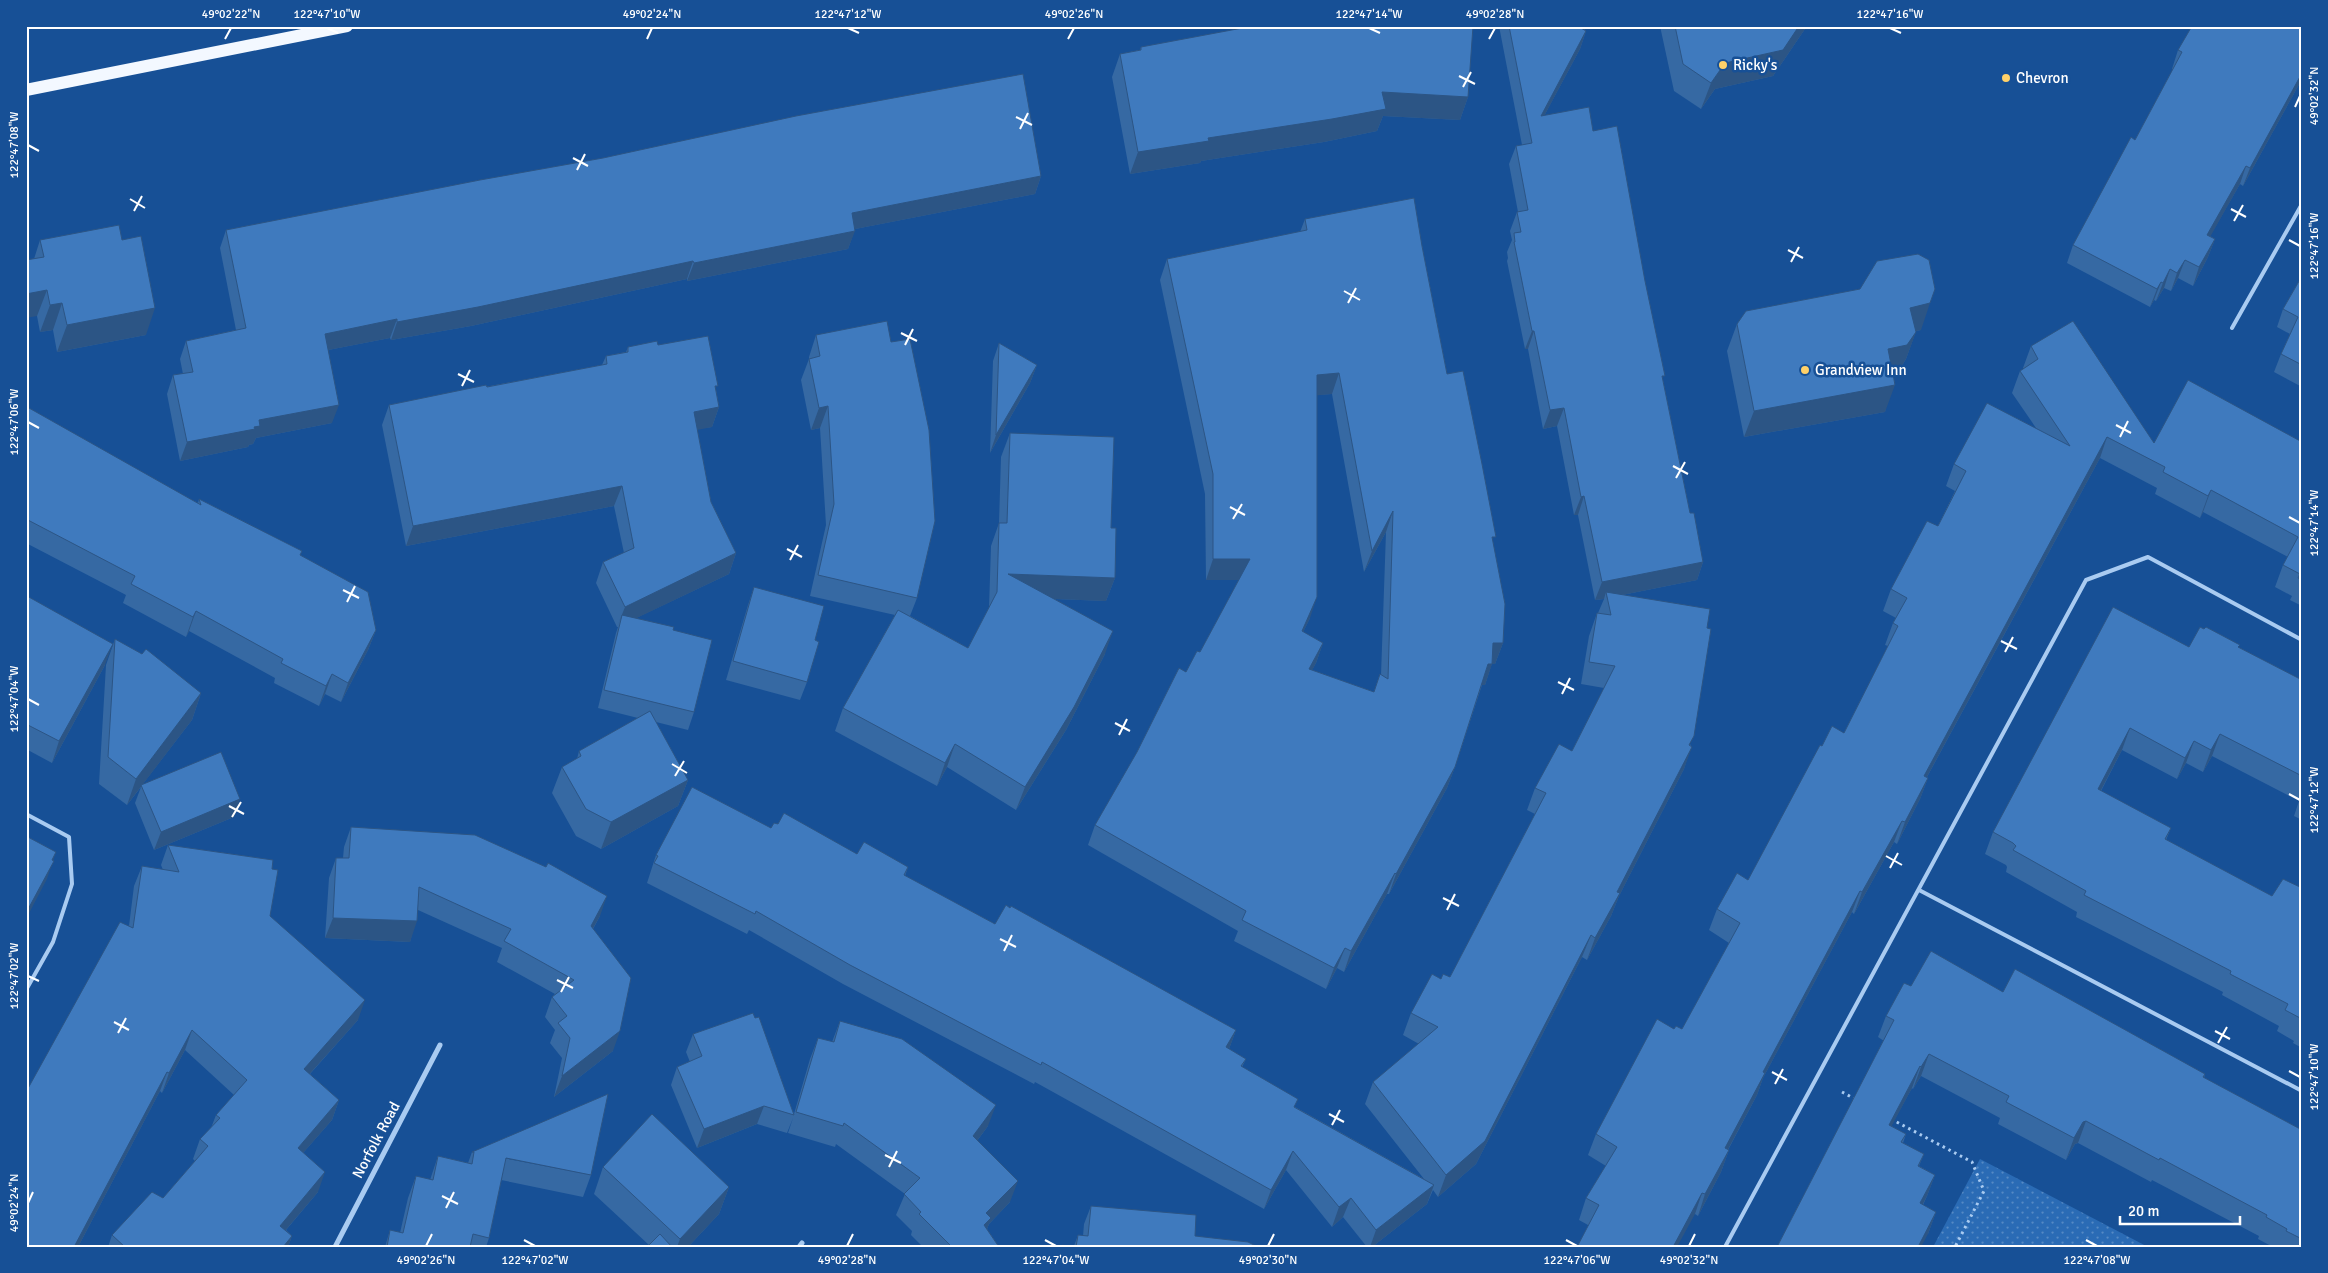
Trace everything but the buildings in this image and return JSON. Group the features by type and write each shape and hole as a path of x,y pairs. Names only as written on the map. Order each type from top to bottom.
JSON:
{"main road":[{"path":"26,90 347,26"}],"street":[{"name":"Norfolk Road","path":"335,1247 440,1045"}],"lane":[{"path":"2232,328 2302,204"},
{"path":"1725,1247 1920,890 2086,580 2148,557 2302,640"},
{"path":"26,814 69,837 72,884 53,942 26,990"},
{"path":"1920,890 2302,1091"}],"path":[{"path":"1842,1092 1859,1102"},
{"path":"1885,1116 1972,1162 1984,1191 1955,1247"}],"shaded area":[{"path":"1980,1159 2148,1247 1933,1247"}],"place":[{"name":"Ricky's","path":"1723,65"},
{"name":"Chevron","path":"2006,78"},
{"name":"Grandview Inn","path":"1805,370"}]}
